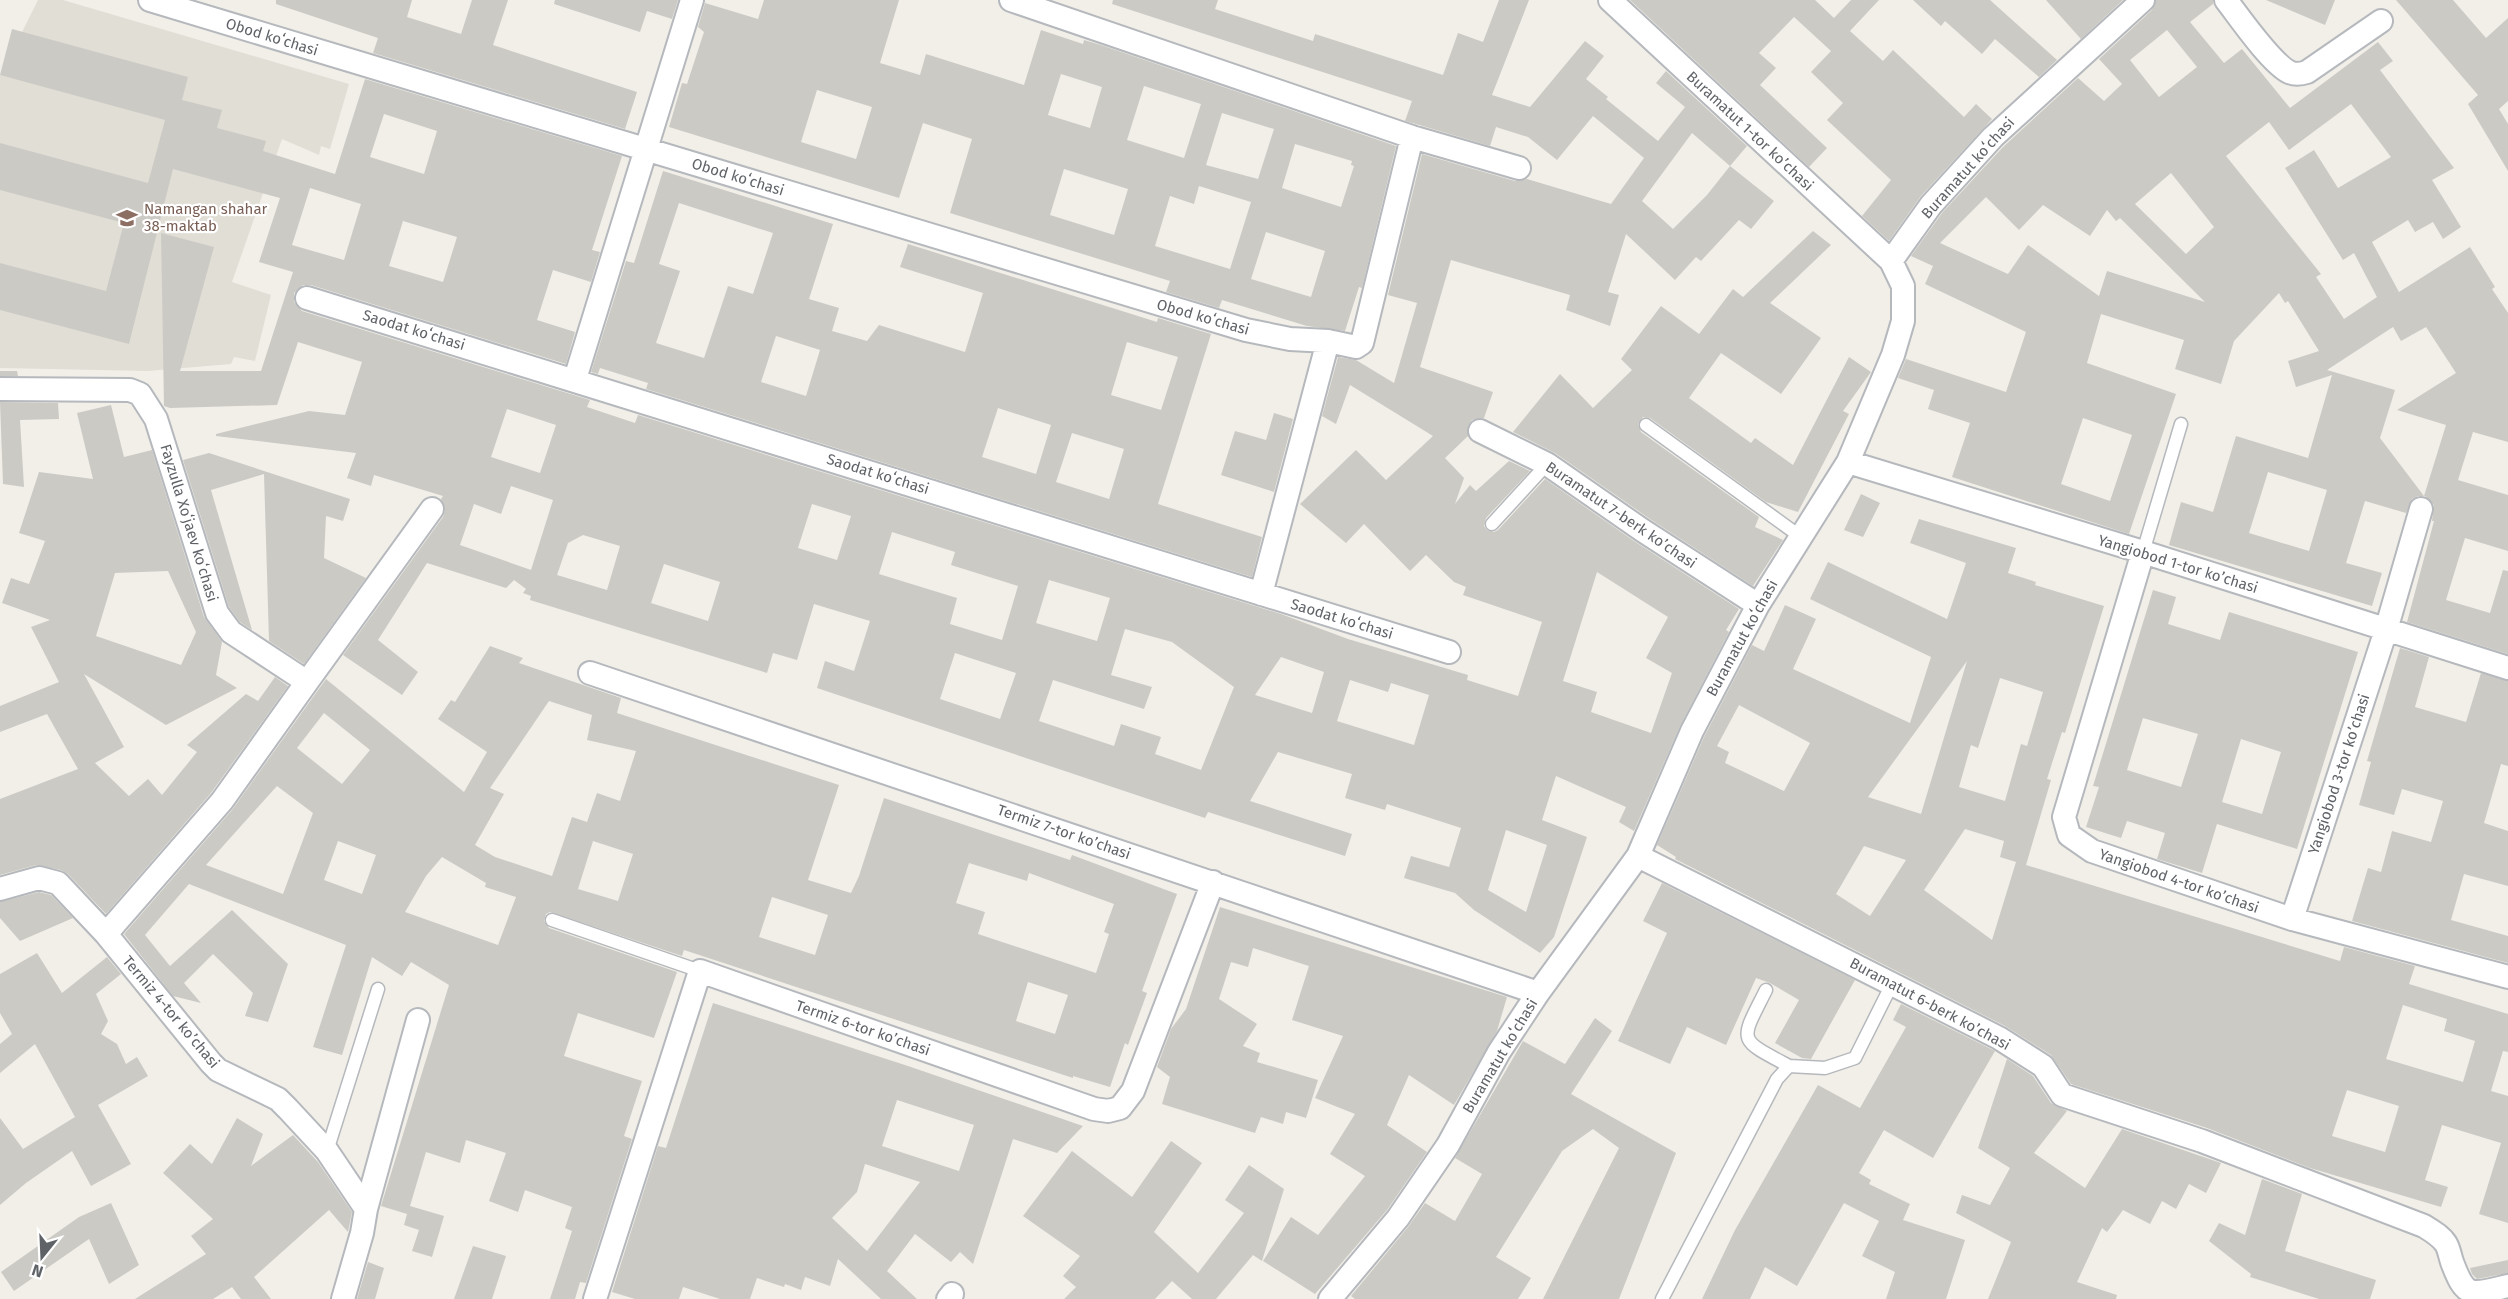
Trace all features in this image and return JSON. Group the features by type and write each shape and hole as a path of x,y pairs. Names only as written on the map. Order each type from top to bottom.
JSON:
{"street":[{"name":"Obod koʻchasi","path":"150,0 1246,330 1290,339 1328,341 1356,347 1362,343 1412,137"},
{"path":"575,379 692,0"},
{"path":"1011,0 1412,137 1519,168"},
{"name":"Buramatut 1-tor koʼchasi","path":"1610,0 1891,261"},
{"name":"Buramatut koʻchasi","path":"1330,1299 1398,1218 1442,1155 1499,1052 1538,993 1638,856 1692,731 1758,605 1848,462 1893,355 1903,321 1903,286 1891,261 1931,205 1993,137 2143,0"},
{"path":"2226,0 2277,63 2289,72 2298,74 2307,72 2381,21"},
{"name":"Saodat koʻchasi","path":"307,298 575,379 1449,652"},
{"path":"1261,594 1328,341"},
{"name":"Fayzulla Xoʻjaev koʻchasi","path":"0,389 130,390 140,394 156,419 217,613 231,632 307,682"},
{"name":"Buramatut 7-berk koʼchasi","path":"1480,431 1548,464 1642,530 1758,605"},
{"name":"Yangiobod 1-tor koʼchasi","path":"1848,462 2143,552 2508,668"},
{"path":"106,934 222,801 432,509"},
{"name":"Yangiobod 3-tor koʼchasi","path":"2292,919 2386,630 2421,509"},
{"name":"Yangiobod 4-tor koʼchasi","path":"2143,552 2064,817 2069,835 2092,851 2292,919 2508,977"},
{"name":"Termiz 7-tor koʼchasi","path":"590,673 1538,993"},
{"name":"Buramatut 6-berk koʼchasi","path":"1638,856 1999,1038 2043,1066 2062,1095 2202,1141 2424,1226 2447,1245 2460,1287 2467,1292 2480,1293 2508,1286"},
{"name":"Termiz 4-tor koʼchasi","path":"0,889 39,878 49,879 58,884 106,934 211,1063 218,1070 278,1099 327,1151 366,1209"},
{"name":"Termiz 6-tor koʼchasi","path":"700,971 1094,1109 1108,1111 1120,1108 1133,1091 1213,882"},
{"path":"595,1299 700,971"},
{"path":"343,1299 418,1020"}],"lane":[{"path":"2143,552 2181,424"},
{"path":"1646,425 1801,537"},
{"path":"1492,524 1548,464"},
{"path":"552,920 700,971"},
{"path":"1766,990 1746,1029 1747,1038 1754,1047 1789,1065 1825,1068 1855,1058 1892,984"},
{"path":"327,1151 378,989"},
{"path":"1662,1299 1777,1079 1789,1065"}],"shaded area":[{"name":"Namangan shahar 38-maktab","path":"38,0 63,0 349,84 330,149 321,146 319,155 282,139 232,282 271,295 255,361 234,357 231,364 148,371 0,368 0,76"}],"building":[{"path":"276,0 412,0 407,17 461,34 472,0 508,0 493,45 637,92 625,129 373,53 378,38 276,4"},
{"path":"555,0 678,0 672,19 647,11 640,32 554,4"},
{"path":"764,0 899,0 880,63 920,75 926,54 1024,85 1041,30 1083,44 1084,40 1101,45 1396,146 1362,288 1359,287 1345,331 1307,326 1222,300 1219,308 1166,292 1170,281 950,213 972,139 923,123 899,198 669,127 682,83 687,84 704,32 698,27 705,3 758,19","holes":["1061,74 1102,87 1090,128 1048,115","1144,86 1201,104 1184,158 1127,140","817,90 872,107 856,159 801,142","1222,113 1274,129 1258,179 1206,165","1295,144 1352,161 1351,165 1354,166 1341,207 1282,188","1064,169 1128,189 1114,235 1050,215","1199,186 1251,202 1230,269 1155,246 1170,196 1194,204","1266,232 1325,251 1311,297 1251,279"]},
{"path":"1113,0 1218,0 1215,9 1313,41 1315,34 1443,75 1458,33 1483,42 1499,0 1529,0 1492,95 1530,107 1585,41 1604,56 1586,79 1608,97 1606,99 1658,141 1685,107 1656,83 1666,71 1747,146 1730,166 1774,201 1751,229 1739,220 1701,261 1696,257 1675,280 1626,234 1608,292 1619,295 1610,326 1566,310 1570,295 1451,260 1420,367 1493,392 1484,418 1472,420 1468,426 1468,436 1445,458 1464,478 1455,504 1470,485 1476,491 1509,461 1530,471 1486,518 1484,526 1487,530 1494,532 1498,530 1545,479 1634,541 1739,609 1726,630 1729,632 1680,726 1634,831 1619,822 1626,807 1556,776 1542,820 1587,837 1554,937 1540,953 1474,910 1455,893 1404,878 1411,856 1449,867 1461,828 1387,804 1385,810 1345,798 1352,774 1278,752 1250,801 1352,834 1345,856 1208,812 1205,818 817,688 825,661 854,671 870,621 814,604 797,660 773,653 767,673 530,600 531,596 523,593 526,589 514,580 506,588 427,563 378,640 418,672 402,695 343,655 443,517 445,510 441,499 443,496 374,475 371,486 347,478 356,453 216,436 216,434 309,411 345,415 362,362 298,342 277,405 170,408 164,406 161,233 214,247 180,371 261,371 293,272 259,262 280,198 173,169 129,344 0,310 0,263 106,291 124,223 0,190 0,143 148,183 165,120 0,75 12,29 188,77 182,100 222,110 217,128 266,141 263,151 335,174 365,79 622,156 592,250 600,252 591,282 553,270 537,320 575,332 566,364 311,285 303,285 294,293 294,302 302,311 590,400 587,407 635,423 638,415 1281,614 1348,639 1468,675 1467,680 1518,696 1542,622 1463,595 1466,587 1454,582 1426,555 1410,571 1364,524 1346,543 1300,504 1356,450 1386,480 1433,436 1350,385 1336,424 1322,416 1338,357 1356,360 1394,383 1417,303 1388,295 1422,154 1515,181 1527,179 1611,204 1644,158 1593,116 1557,160 1528,137 1496,127 1490,146 1405,121 1412,101 1112,4","holes":["384,114 437,131 424,174 370,157","1692,133 1730,166 1707,195 1673,229 1642,201","310,188 361,204 344,260 292,245","403,221 457,237 443,282 389,266","507,409 556,425 540,473 491,457","511,486 553,500 531,570 460,545 474,504 501,514","812,504 851,516 837,560 798,548","892,532 955,552 951,565 1018,586 1002,640 950,624 957,598 879,574","583,535 620,546 607,590 557,575 568,543","664,564 720,582 708,621 651,603","1597,572 1668,617 1646,658 1672,673 1651,733 1591,712 1597,692 1563,681","1049,580 1110,598 1097,641 1036,623","1125,629 1172,642 1234,687 1201,770 1155,754 1161,737 1121,724 1114,746 1039,721 1053,680 1144,709 1152,687 1111,675","955,653 1016,673 1000,719 940,699","1281,657 1324,672 1312,713 1255,695","1350,680 1388,692 1391,683 1429,695 1414,745 1337,721","1506,830 1547,845 1526,912 1488,890"]},
{"path":"1630,0 1815,0 1834,18 1851,0 1879,0 1850,31 1883,61 1893,50 1964,117 1976,104 1992,119 1921,196 1889,241 1862,216 1891,180 1827,120 1843,103 1811,72 1831,51 1794,17 1759,53 1776,68 1760,85 1827,148 1809,167"},
{"path":"1913,0 1990,0 2057,60 2039,77 1995,39 1982,54 1945,21 1941,26"},
{"path":"2046,0 2123,0 2081,39"},
{"path":"2156,0 2213,0 2213,4 2190,22 2224,63 2242,49 2290,108 2378,42 2393,61 2380,70 2454,168 2432,180 2461,227 2443,239 2433,222 2415,232 2408,220 2372,242 2399,292 2470,247 2495,287 2492,289 2508,313 2508,442 2473,432 2458,480 2508,495 2508,551 2465,538 2446,600 2490,613 2503,570 2508,571 2508,654 2407,622 2434,521 2432,521 2434,505 2425,496 2412,499 2406,513 2365,501 2346,563 2382,573 2372,606 2169,545 2181,502 2213,512 2236,436 2308,458 2332,375 2296,387 2288,361 2319,351 2288,301 2285,303 2279,293 2234,341 2221,384 2175,369 2184,340 2101,314 2087,363 2176,394 2129,534 1952,477 1970,423 1928,409 1934,390 1898,378 1906,359 2006,392 2026,332 1925,284 1933,266 1911,256 1942,213 2003,147 2078,78 2104,101 2122,84 2099,59 2152,10","holes":["2167,30 2197,67 2159,97 2130,60","2351,104 2391,157 2338,188 2314,150 2285,168 2343,260 2354,253 2377,297 2344,319 2316,277 2321,274 2226,156 2269,122 2289,150","2171,173 2214,227 2186,254 2135,204","1986,197 2019,230 2043,205 2090,236 2107,210 2116,221 2120,218 2205,302 2107,271 2099,296 2028,245 2008,274 1940,243","2393,327 2401,341 2426,327 2456,373 2397,410 2446,425 2424,496 2380,438 2395,390 2327,370","2083,418 2132,435 2110,501 2061,484","2268,472 2327,490 2309,551 2249,533"]},
{"path":"2266,0 2335,0 2325,25"},
{"path":"2396,0 2453,0 2486,38 2508,18 2508,101 2499,109 2508,124 2508,171 2468,104 2478,95"},
{"path":"663,171 833,224 809,299 839,308 832,331 867,341 879,325 965,352 983,293 900,267 908,244 1157,322 1158,318 1211,334 1158,504 1262,537 1252,577 646,389 648,383 600,368 598,374 591,372 626,261 634,263","holes":["679,203 773,233 753,294 728,286 704,358 656,343 680,271 659,264","776,336 820,350 806,396 761,382","1127,342 1178,357 1161,410 1111,395","998,408 1051,425 1036,474 982,457","1072,433 1124,449 1109,499 1056,482"]},
{"path":"1813,231 1831,245 1770,303 1821,338 1781,394 1721,353 1689,398 1751,443 1755,438 1793,465 1849,357 1871,372 1843,411 1849,414 1798,512 1766,502 1650,418 1643,417 1638,424 1641,432 1759,517 1755,527 1783,540 1753,586 1650,519 1555,453 1513,432 1560,374 1593,408 1632,370 1621,359 1661,306 1699,334 1733,289 1743,297"},
{"path":"0,371 17,371 18,376 0,376"},
{"path":"0,402 58,403 59,419 20,420 24,487 3,484"},
{"path":"111,405 124,457 152,450 204,617 222,642 216,675 237,688 166,725 84,674 124,747 95,763 129,796 148,779 162,795 197,752 187,745 246,694 258,701 275,677 288,686 211,793 106,914 68,874 61,870 36,865 0,875 0,799 78,769 47,714 0,732 0,706 59,682 31,627 50,620 2,603 11,578 29,584 45,541 19,533 39,472 93,479 77,413","holes":["168,571 196,632 181,665 96,636 115,573"]},
{"path":"1274,413 1293,419 1274,492 1221,475 1235,431 1266,440"},
{"path":"209,453 350,499 343,521 326,516 324,558 366,578 304,664 269,641 264,474 211,490 252,630 240,622 229,607 183,460"},
{"path":"1861,494 1880,503 1863,537 1844,530"},
{"path":"1919,519 2016,548 2008,573 2036,582 2035,585 2104,606 2065,733 2062,732 2047,779 2051,780 2026,865 2340,961 2344,947 2415,966 2409,984 2508,1014 2508,1052 2503,1051 2491,1091 2508,1096 2508,1223 2479,1214 2501,1143 2442,1125 2425,1180 2448,1187 2441,1207 2310,1168 2207,1128 2071,1084 2051,1055 2005,1026 1675,859 1676,857 1657,845 1704,737 1752,645 1764,651 1785,605 1816,619 1793,669 1910,723 1931,657 1810,599 1828,562 1947,619 1966,563 1910,543","holes":["1967,661 1921,814 1868,797","2000,678 2043,692 2027,746 2021,744 2005,801 1959,787 1971,745 1978,748","1739,705 1810,743 1784,791 1725,763 1729,752 1717,746","1965,829 2004,841 2000,857 2016,862 1992,940 1924,890","1864,846 1906,860 1870,916 1836,894","2403,1005 2447,1019 2444,1031 2475,1041 2463,1082 2386,1059","2347,1090 2399,1106 2385,1152 2332,1136"]},
{"path":"2153,590 2176,597 2168,624 2220,640 2229,612 2358,652 2297,849 2217,824 2202,873 2157,859 2165,833 2127,821 2121,838 2086,827 2099,787 2093,786","holes":["2143,718 2198,734 2181,787 2127,770","2241,739 2281,752 2262,814 2222,802"]},
{"path":"490,646 523,658 519,663 621,698 617,713 839,785 808,880 851,893 859,876 884,798 1070,860 1072,855 1177,894 1142,991 1147,993 1128,1045 1125,1043 1110,1087 1073,1076 1073,1078 684,950 682,956 550,912 546,914 544,921 549,928 677,972 654,1038 578,1013 564,1056 642,1081 624,1136 632,1139 586,1283 580,1282 575,1299 550,1299 572,1231 565,1228 572,1207 525,1190 518,1212 489,1201 506,1153 466,1140 460,1163 426,1152 410,1206 444,1216 432,1257 412,1251 419,1230 404,1225 407,1214 381,1206 449,985 411,962 402,976 372,957 342,1055 313,1047 346,945 189,884 145,935 170,966 232,910 288,964 268,1022 245,1016 253,993 213,954 184,983 201,1003 173,996 124,934 232,810 326,679 464,792 487,752 438,719 451,700 455,702","holes":["549,701 592,715 587,740 636,751 620,801 597,793 587,822 572,817 552,876 495,857 475,845 504,794 490,788","324,713 370,750 342,784 297,748","277,786 313,813 283,894 206,865","338,841 376,855 362,894 324,880","593,841 633,854 618,901 578,889","442,857 486,883 485,887 516,897 498,945 405,912 426,876","969,863 1027,881 1029,873 1114,904 1104,932 1109,934 1096,973 978,934 985,912 956,903","772,897 828,915 815,955 759,937","1028,982 1068,995 1055,1034 1016,1021"]},
{"path":"2400,648 2429,657 2415,707 2466,722 2481,673 2508,681 2508,766 2501,764 2484,823 2508,831 2508,886 2464,874 2451,920 2508,936 2508,963 2352,921 2368,868 2381,872 2392,831 2431,842 2443,801 2402,789 2394,815 2359,805 2371,762 2367,761"},
{"path":"1662,883 1855,980 1811,1059 1802,1058 1775,1043 1799,1000 1770,983 1756,978 1726,1045 1687,1027 1670,1064 1618,1041 1667,933 1643,921"},
{"path":"39,892 51,895 73,918 20,941 0,918 0,902"},
{"path":"1220,907 1507,997 1497,1031 1454,1105 1409,1075 1387,1125 1427,1152 1387,1210 1315,1294 1263,1261 1291,1217 1318,1235 1365,1176 1330,1154 1355,1114 1315,1098 1343,1036 1292,1020 1309,966 1253,948 1248,967 1231,962 1219,999 1257,1024 1243,1046 1260,1053 1257,1062 1318,1080 1306,1118 1286,1112 1283,1124 1261,1117 1255,1133 1162,1104 1170,1077 1157,1067 1171,1029 1186,1009"},
{"path":"37,953 62,993 107,957 121,974 96,994 108,1021 101,1034 117,1044 126,1064 137,1057 148,1076 98,1105 131,1164 91,1186 72,1151 26,1183 0,1205 0,1118 23,1149 75,1117 35,1044 0,1073 0,1044 12,1034 0,1013 0,974"},
{"path":"713,1003 1083,1126 1057,1153 1013,1139 973,1264 960,1252 951,1262 915,1234 887,1271 917,1299 881,1299 838,1259 830,1286 805,1277 801,1290 757,1278 750,1299 720,1299 683,1287 679,1299 635,1299 612,1292 658,1146 666,1148","holes":["897,1100 974,1125 959,1171 882,1146","865,1164 920,1182 867,1251 832,1218 857,1192"]},
{"path":"1901,1004 1995,1051 1933,1158 1884,1130 1859,1173 1871,1180 1869,1184 1910,1204 1903,1220 1965,1240 1946,1299 1886,1299 1895,1272 1862,1256 1879,1221 1844,1203 1797,1286 1765,1267 1750,1299 1702,1299 1735,1230 1818,1085 1860,1108 1906,1027 1893,1020"},
{"path":"1595,1018 1612,1031 1571,1094 1676,1153 1619,1299 1543,1299 1619,1148 1593,1129 1562,1151 1496,1257 1531,1278 1518,1299 1355,1299 1351,1296 1425,1203 1455,1221 1482,1174 1455,1158 1523,1041 1565,1064"},
{"path":"2007,1059 2033,1076 2051,1103 2067,1111 2034,1153 2085,1188 2122,1129 2221,1163 2206,1193 2189,1184 2176,1209 2162,1201 2150,1224 2123,1210 2107,1232 2102,1228 2077,1282 2117,1295 2116,1299 1988,1299 2011,1242 1956,1213 1962,1195 1990,1205 2010,1168 1978,1148"},
{"path":"237,1118 263,1134 251,1166 293,1135 318,1162 352,1212 348,1232 329,1210 254,1277 271,1299 241,1299 232,1287 213,1299 135,1299 206,1254 191,1236 213,1219 163,1173 190,1144 212,1164"},
{"path":"1171,1141 1202,1163 1154,1232 1198,1273 1244,1213 1225,1200 1249,1165 1284,1189 1262,1261 1253,1255 1216,1299 1192,1299 1172,1281 1155,1299 1064,1299 1076,1287 1063,1276 1080,1256 1023,1216 1072,1151 1132,1197"},
{"path":"2262,1179 2302,1194 2285,1251 2376,1280 2370,1299 2319,1299 2250,1277 2251,1274 2209,1241 2219,1223 2245,1235"},
{"path":"111,1203 139,1265 109,1284 89,1239 14,1291 1,1272 79,1217"},
{"path":"473,1246 506,1256 492,1299 454,1299"},
{"path":"2508,1260 2508,1273 2477,1279 2470,1268"},
{"path":"368,1262 384,1268 375,1299 357,1299"}],"place":[{"name":"Namangan shahar 38-maktab","path":"127,218"}]}
